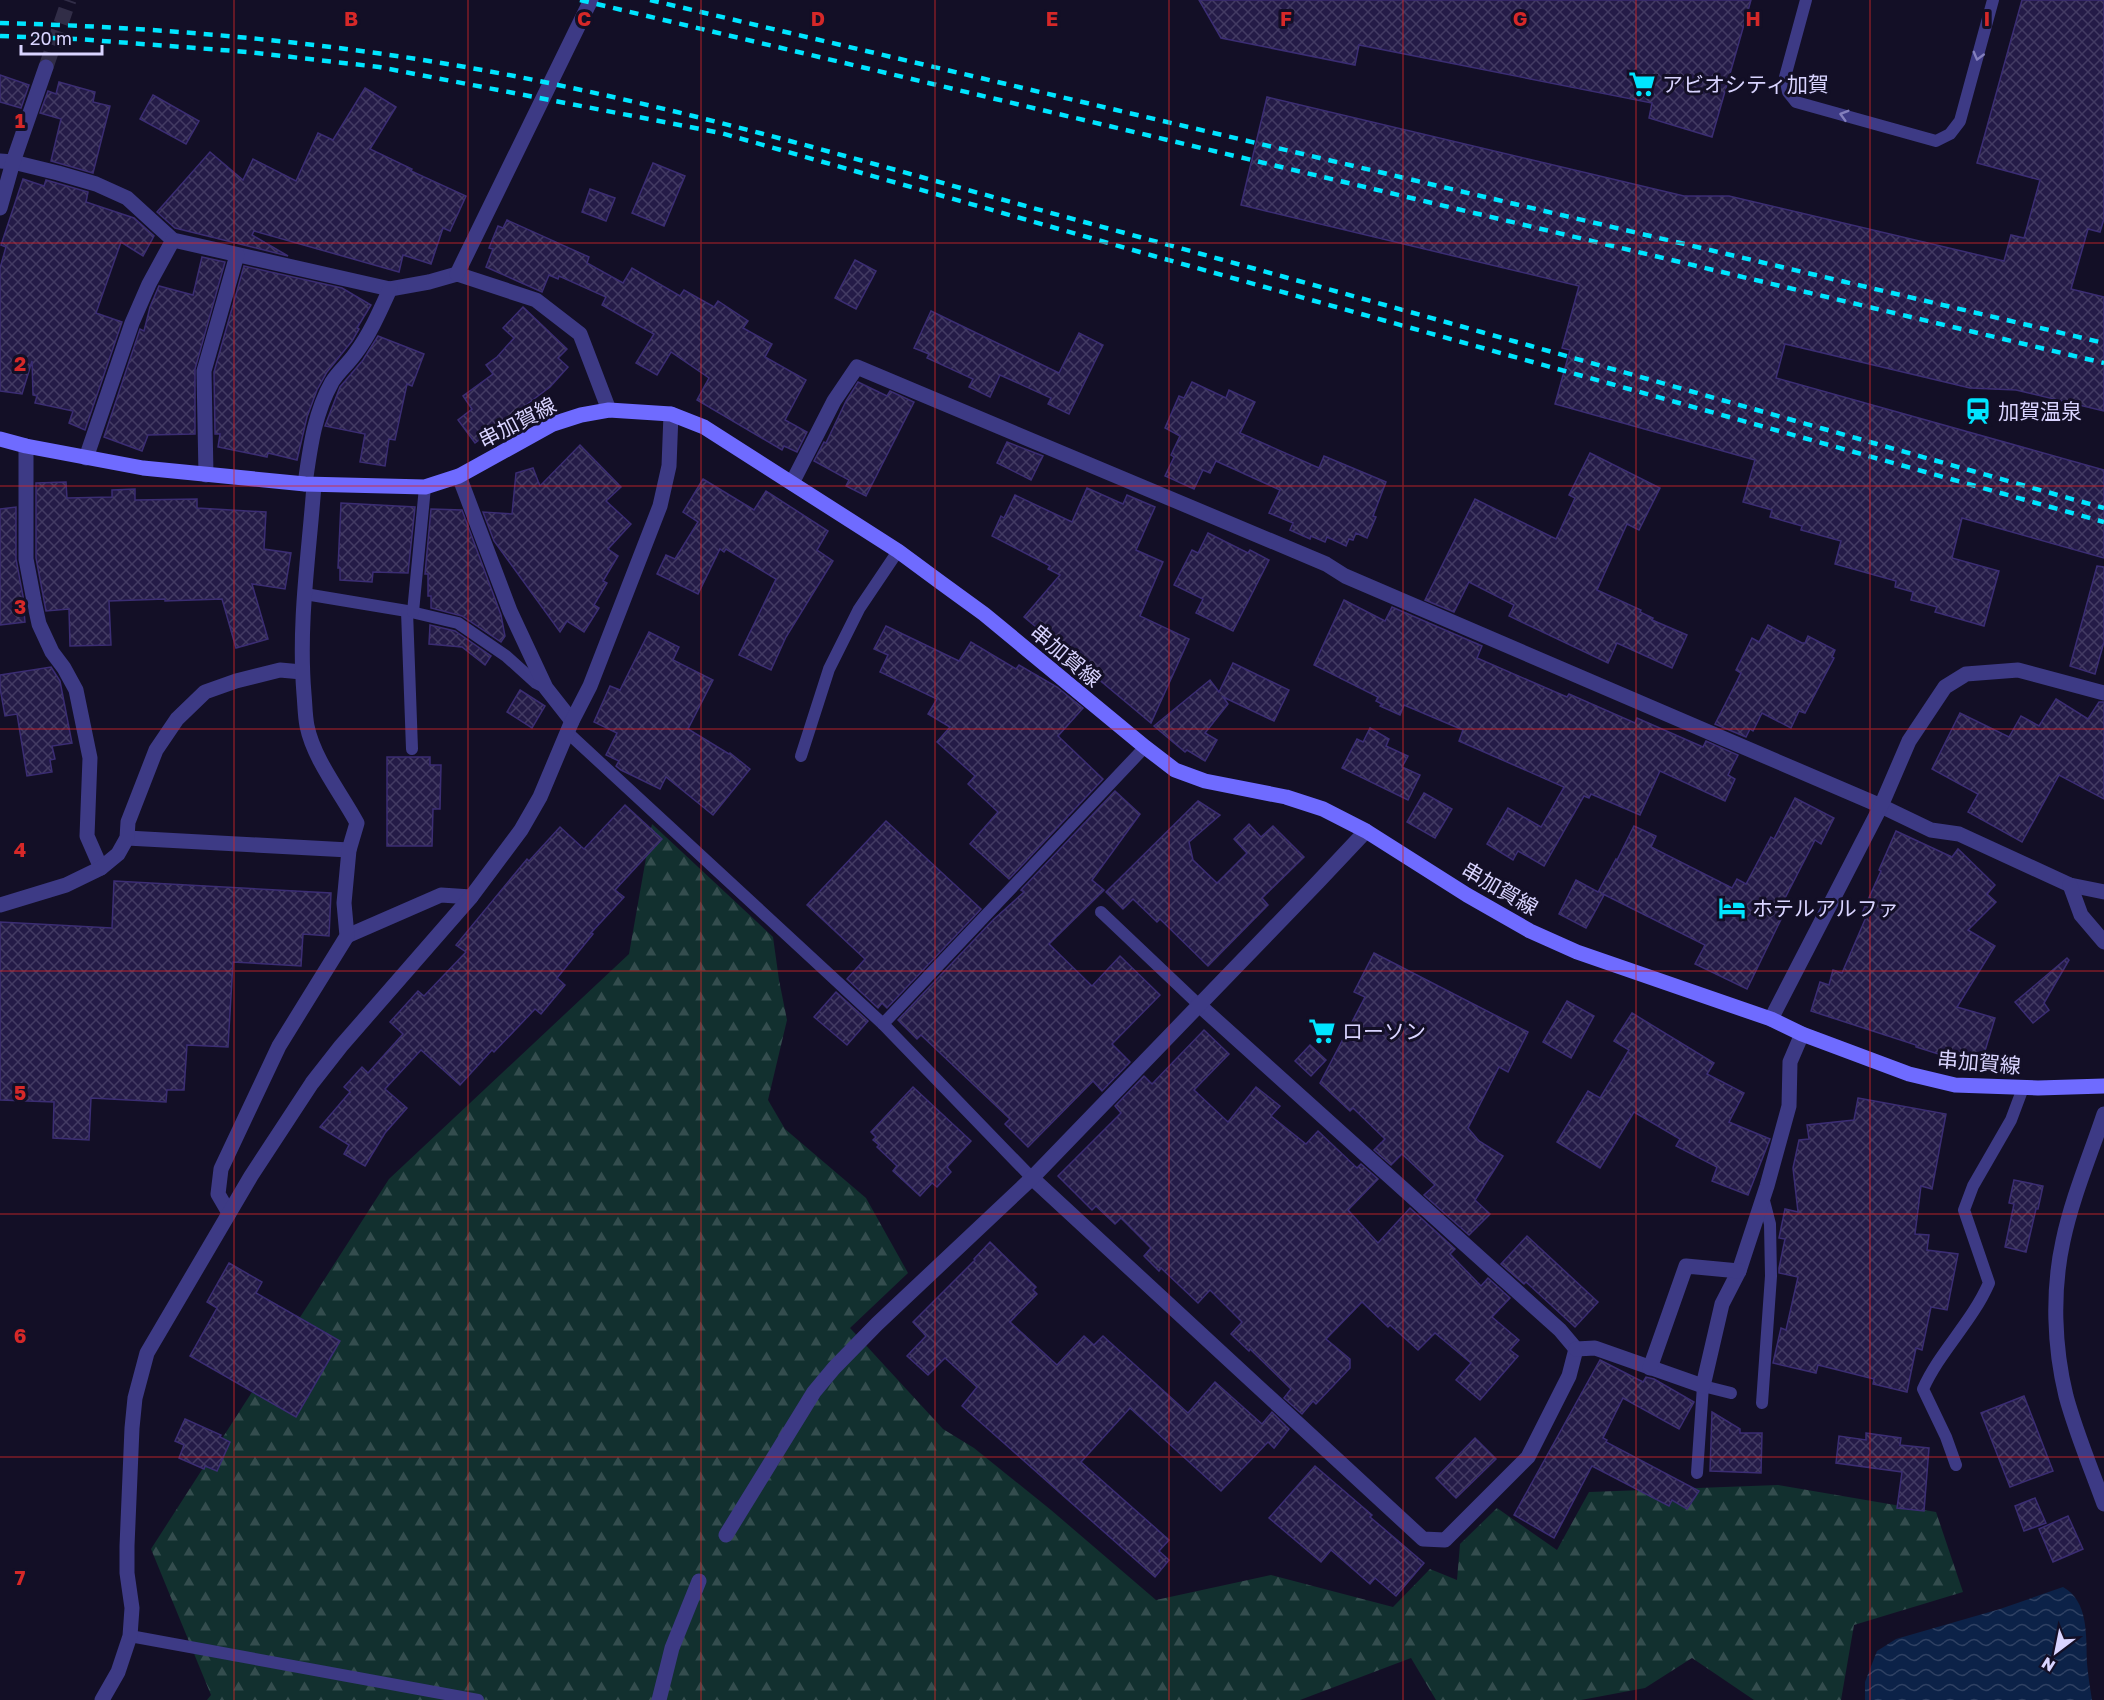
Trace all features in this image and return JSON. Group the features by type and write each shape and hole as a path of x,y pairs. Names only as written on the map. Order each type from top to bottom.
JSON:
{"main road":[{"name":"串加賀線","path":"0,439 143,468 309,484 425,487 459,476 553,424 581,415 609,410 671,414 704,427 898,551 984,614 1175,770 1205,781 1286,797 1323,809 1366,831 1467,895 1530,931 1578,952 1771,1019 1802,1034 1909,1074 1955,1085 2023,1088 2104,1086"}],"street":[{"path":"457,274 591,0"},
{"path":"0,208 7,162 46,67"},
{"path":"7,162 96,184 127,198 173,240 390,289 457,274 536,300 580,334 609,410"},
{"path":"86,458 132,323 149,284 173,240"},
{"path":"206,475 204,371 237,255"},
{"path":"347,936 344,903 349,850 357,823 323,767 307,728 302,672 302,627 312,436 323,401 333,380 355,355 366,338 390,289"},
{"path":"792,483 834,401 856,367 1326,564 1356,581 1931,830 1959,834 2070,885 2104,892"},
{"path":"102,1700 118,1672 130,1636 132,1608 126,1546 132,1428 141,1372 147,1353 229,1213 312,1083 341,1046 471,897 522,830 540,797 570,726 590,686 660,506 669,466 671,414"},
{"path":"26,446 26,559 33,601 39,624 52,652 76,690 90,758 87,836 101,868"},
{"path":"459,476 510,611 546,688 570,726"},
{"path":"0,905 66,885 101,868 118,854 128,838 128,822 156,750 177,719 205,692 236,681 280,670 302,672"},
{"path":"1771,1019 1881,807 1909,741 1945,687 1966,674 2018,670 2104,693"},
{"path":"726,1536 813,1392 877,1324 1032,1178 1366,831"},
{"path":"128,838 349,850"},
{"path":"2070,885 2081,915 2104,942"},
{"path":"229,1213 218,1194 221,1169 279,1046 347,936 441,895 471,897"},
{"path":"1198,1004 1560,1330 1576,1349"},
{"path":"1576,1349 1595,1348 1703,1386 1722,1304 1739,1271 1789,1106 1790,1062 1802,1034"},
{"path":"2104,1114 2063,1240 2057,1275 2056,1305 2058,1351 2066,1393 2077,1434 2104,1504"},
{"path":"1032,1178 1423,1539 1444,1540 1528,1457 1569,1376 1576,1349"},
{"path":"1650,1368 1686,1266 1739,1271"},
{"path":"659,1700 672,1648 699,1581"}],"lane":[{"path":"1806,0 1785,77 1788,92 1796,102 1936,141 1950,134 1960,121 1993,0"},
{"path":"412,749 410,612 425,487"},
{"path":"801,756 829,669 859,609 898,551"},
{"path":"305,594 410,612 458,623 506,656 536,683 546,688"},
{"path":"570,726 883,1024 1032,1178"},
{"path":"883,1024 1145,747"},
{"path":"1101,912 1198,1004"},
{"path":"1956,1465 1946,1437 1923,1389 1931,1372 1981,1303 1989,1284 1965,1210 1973,1186 2011,1120 2023,1088"},
{"path":"1762,1197 1770,1224 1771,1276 1762,1402"},
{"path":"1697,1473 1703,1386 1731,1393"},
{"path":"130,1636 478,1700"}],"green space":[{"path":"652,824 773,937 787,1020 768,1100 785,1129 866,1198 908,1273 850,1328 943,1429 974,1448 1156,1600 1271,1575 1393,1607 1430,1569 1457,1580 1460,1544 1497,1508 1557,1550 1589,1492 1778,1485 1936,1512 1963,1592 1854,1625 1841,1700 1754,1700 1692,1658 1645,1688 1581,1700 1436,1700 1411,1658 1300,1700 207,1700 211,1695 151,1549 389,1179 629,954"}],"water":[{"path":"2063,1587 2078,1601 2082,1610 2092,1700 1865,1700 1865,1682 1877,1651 1896,1639 2000,1609"}],"building":[{"name":"アビオシティ加賀","path":"1199,0 1751,0 1712,137 1649,118 1652,103 1359,45 1355,65 1221,38"},
{"path":"2022,0 2104,0 2104,219 2100,232 2088,229 2071,289 2104,297 2104,411 2016,390 1970,388 1785,344 1776,378 2104,470 2104,558 1962,518 1952,558 1999,571 1984,626 1935,612 1937,607 1911,600 1913,592 1895,587 1896,581 1835,564 1841,541 1801,530 1802,526 1770,517 1772,510 1743,502 1755,460 1555,404 1570,350 1562,348 1579,286 1241,205 1267,97 1684,196 1729,196 2004,261 2011,235 2024,238 2040,180 1977,163"},
{"path":"0,75 29,85 21,108 0,102"},
{"path":"59,82 95,92 93,102 110,106 93,173 51,161 61,119 40,113 48,91 56,94"},
{"path":"365,88 396,107 370,149 466,196 450,231 443,228 431,264 403,255 399,272 254,231 252,235 288,256 175,228 157,212 210,152 243,180 253,159 296,181 318,133 333,140"},
{"path":"153,95 199,121 186,144 140,119"},
{"path":"653,163 685,176 664,226 632,213"},
{"path":"23,179 44,186 46,180 88,192 86,202 134,218 154,236 143,256 121,242 96,313 122,322 85,430 69,423 73,411 35,403 37,396 33,395 32,361 22,394 0,391 0,268 6,247 1,245"},
{"path":"590,189 615,198 606,221 582,212"},
{"path":"507,220 589,257 587,263 623,283 632,268 680,296 684,290 714,307 718,301 748,321 743,328 772,344 765,357 806,380 785,420 807,432 797,452 784,446 782,450 697,400 709,378 671,352 657,375 636,363 654,334 602,305 606,297 559,276 558,279 549,275 542,292 486,267 493,249 489,248 498,226 503,228"},
{"path":"202,257 225,262 195,369 195,434 148,435 142,451 104,437 140,329 144,331 150,307 159,286 193,295"},
{"path":"855,260 876,271 856,309 835,298"},
{"path":"244,266 342,288 371,305 352,341 327,372 317,390 307,417 297,460 268,453 267,457 218,447 220,434 215,434 214,372"},
{"path":"523,307 567,349 558,358 568,367 550,387 475,443 458,420 472,409 463,396 493,374 486,365 497,357 514,338 503,328"},
{"path":"931,311 1059,373 1079,333 1103,345 1069,414 1048,404 1051,398 1000,375 990,397 969,387 973,379 927,358 929,354 914,348"},
{"path":"378,336 424,354 412,386 407,384 395,440 389,439 385,466 360,462 365,434 325,426 340,387 363,360"},
{"path":"858,382 887,396 890,391 914,402 866,496 846,486 849,480 814,461"},
{"path":"1192,382 1226,398 1229,390 1255,402 1240,433 1319,468 1324,456 1386,482 1367,538 1356,533 1353,540 1349,539 1346,546 1327,537 1325,542 1311,536 1310,539 1290,530 1293,523 1269,513 1280,490 1216,461 1210,473 1203,470 1194,489 1165,476 1180,436 1165,428 1179,396 1184,398"},
{"path":"1007,442 1043,456 1031,480 997,463"},
{"path":"580,445 621,487 606,501 631,524 608,549 618,556 603,581 607,583 594,605 599,608 584,632 567,621 560,632 494,541 483,512 512,514 516,473 533,468 540,486"},
{"path":"1590,453 1660,488 1639,530 1627,524 1597,590 1641,610 1640,612 1653,618 1652,620 1687,635 1672,668 1617,643 1608,663 1509,616 1514,605 1469,582 1454,612 1425,600 1475,499 1556,539 1575,498 1569,495"},
{"path":"703,479 754,510 766,491 828,531 817,550 833,561 786,637 771,670 739,655 776,579 726,549 724,552 720,549 698,594 657,574 666,555 675,559 698,522 683,512"},
{"path":"66,482 67,498 112,497 112,490 135,489 135,500 197,499 197,508 266,512 264,549 291,553 285,589 252,584 268,639 236,648 222,599 165,601 165,599 109,601 111,645 70,646 69,609 46,611 36,558 36,483"},
{"path":"1087,488 1123,504 1127,495 1155,507 1136,550 1163,562 1140,616 1189,639 1151,723 1024,617 1060,575 1048,569 1050,566 992,536 1001,516 1004,518 1015,495 1072,522"},
{"path":"341,503 415,507 408,573 373,572 372,582 340,580 340,568 338,568"},
{"path":"16,507 16,559 26,612 24,612 25,622 0,625 0,509"},
{"path":"431,509 462,510 501,615 505,636 501,642 462,616 431,608 431,596 428,596 428,574 425,574"},
{"path":"1208,533 1248,553 1250,550 1269,560 1233,631 1196,613 1203,599 1174,585 1192,550 1198,553"},
{"path":"2097,566 2104,567 2104,642 2095,674 2070,666"},
{"path":"1344,600 1385,621 1392,607 1482,646 1477,658 1567,697 1569,694 1635,723 1637,718 1703,747 1706,741 1738,755 1728,775 1735,779 1725,801 1660,771 1640,815 1591,794 1589,798 1584,796 1544,866 1518,851 1513,860 1487,844 1508,808 1541,827 1564,787 1459,741 1463,730 1404,705 1400,715 1380,706 1382,704 1376,701 1378,697 1314,665"},
{"path":"430,625 455,631 491,656 485,665 462,647 429,644"},
{"path":"1768,625 1802,643 1805,643 1808,636 1835,650 1832,657 1834,658 1805,713 1799,711 1791,728 1762,713 1753,731 1750,729 1746,737 1715,724 1741,673 1736,670 1752,638 1759,642"},
{"path":"886,626 959,661 971,642 1016,669 1019,665 1057,687 1083,708 1058,736 1103,779 1009,879 970,844 998,812 968,784 975,776 937,742 950,727 928,714 937,699 880,672 888,655 874,649"},
{"path":"649,632 679,647 673,660 713,680 688,729 730,753 750,769 713,815 666,777 660,789 621,770 616,766 619,761 606,755 617,733 594,722 610,686 620,690"},
{"path":"1233,663 1289,690 1274,721 1223,697 1228,704 1205,733 1217,740 1205,761 1187,750 1185,752 1154,726 1210,680 1219,692"},
{"path":"51,667 60,681 72,743 52,746 55,759 50,760 52,772 27,776 17,714 5,716 0,675"},
{"path":"520,690 545,706 532,728 507,712"},
{"path":"2056,699 2088,719 2099,702 2104,702 2104,799 2059,775 2022,842 1968,812 1978,794 1932,769 1960,713 2009,737 2021,716 2039,726"},
{"path":"1370,728 1389,739 1386,746 1408,756 1402,767 1420,775 1408,800 1342,768 1357,739 1363,742"},
{"path":"387,757 430,757 430,765 441,765 440,809 433,809 432,846 387,846"},
{"path":"1115,791 1140,814 1092,880 1104,890 1049,944 1092,986 1120,956 1160,995 1112,1044 1130,1062 1102,1091 1093,1081 1028,1147 1005,1124 1010,1119 921,1035 917,1039 898,1020 993,920 1024,892 1021,890"},
{"path":"1424,793 1452,809 1435,838 1407,822"},
{"path":"1795,798 1834,818 1821,844 1815,840 1783,902 1788,905 1747,989 1695,964 1705,945 1601,893 1604,895 1586,928 1559,914 1576,880 1598,892 1634,826 1656,836 1651,847 1732,888 1737,879 1746,884 1771,837 1774,839"},
{"path":"1198,801 1220,815 1189,842 1193,860 1217,883 1247,853 1234,839 1249,824 1261,837 1273,826 1304,857 1262,898 1268,905 1208,966 1160,919 1157,922 1133,899 1123,909 1106,892"},
{"path":"625,805 662,839 615,890 624,897 591,933 593,934 557,978 565,985 541,1014 535,1009 494,1052 492,1050 460,1085 421,1050 385,1089 407,1108 385,1133 365,1166 344,1154 349,1145 320,1127 350,1092 344,1087 362,1067 368,1073 403,1034 390,1022 418,991 424,996 466,952 456,945 527,859 529,861 560,827 584,849"},
{"path":"886,821 981,909 887,1008 882,1003 878,1008 847,979 865,959 807,905"},
{"path":"1896,831 1952,857 1958,849 1995,885 1987,894 1996,902 1968,930 1995,946 1957,1007 1995,1018 1980,1067 1811,1011 1820,982 1829,985 1833,970 1842,973 1867,915 1862,913"},
{"path":"114,881 331,893 329,936 303,934 301,966 233,962 228,1047 187,1045 184,1090 167,1090 166,1102 91,1098 89,1140 53,1138 54,1102 0,1100 0,922 112,928"},
{"path":"1374,953 1528,1032 1508,1072 1499,1067 1468,1128 1479,1141 1503,1156 1475,1200 1490,1214 1469,1235 1424,1195 1435,1185 1402,1154 1391,1165 1374,1150 1385,1139 1353,1108 1350,1111 1320,1083 1365,997 1354,992"},
{"path":"2067,958 2069,960 2044,1003 2049,1010 2033,1023 2015,1002"},
{"path":"836,992 868,1021 847,1045 814,1017"},
{"path":"1567,1001 1594,1016 1571,1058 1543,1042"},
{"path":"1632,1013 1714,1063 1707,1074 1744,1093 1729,1122 1770,1139 1748,1195 1712,1181 1717,1167 1676,1146 1680,1139 1634,1112 1600,1168 1557,1142 1588,1091 1600,1098 1629,1050 1614,1041"},
{"path":"1204,1030 1229,1054 1194,1090 1228,1122 1256,1087 1280,1106 1271,1116 1306,1144 1318,1131 1357,1168 1361,1164 1378,1179 1348,1210 1378,1243 1410,1208 1455,1249 1450,1254 1481,1286 1488,1278 1510,1298 1492,1317 1519,1340 1510,1350 1518,1356 1480,1400 1456,1380 1471,1363 1435,1333 1418,1350 1390,1325 1388,1327 1362,1302 1326,1339 1350,1359 1350,1368 1316,1404 1313,1401 1302,1414 1284,1398 1291,1389 1231,1334 1242,1322 1210,1290 1198,1303 1161,1268 1159,1271 1144,1256 1151,1248 1121,1218 1115,1224 1096,1206 1092,1210 1058,1176 1121,1113 1115,1106 1144,1076 1152,1084"},
{"path":"1310,1045 1326,1060 1311,1076 1295,1061"},
{"path":"913,1087 971,1141 947,1167 951,1172 937,1187 932,1183 920,1196 893,1171 897,1166 877,1147 879,1145 873,1140 876,1137 871,1132"},
{"path":"1858,1098 1946,1114 1932,1189 1921,1186 1915,1234 1929,1235 1927,1250 1958,1254 1947,1310 1931,1307 1922,1350 1916,1348 1907,1392 1873,1384 1874,1379 1818,1365 1816,1373 1773,1363 1781,1328 1786,1330 1798,1277 1779,1273 1785,1239 1779,1238 1785,1209 1798,1212 1793,1168 1799,1140 1809,1139 1807,1125 1854,1120"},
{"path":"2014,1180 2043,1186 2026,1252 2005,1247 2014,1204 2009,1203"},
{"path":"1527,1236 1598,1302 1575,1327 1526,1282 1524,1284 1501,1264"},
{"path":"990,1242 1036,1287 1033,1290 1037,1294 1010,1322 1057,1365 1084,1336 1094,1345 1103,1336 1188,1413 1215,1382 1262,1424 1272,1412 1289,1429 1274,1448 1268,1442 1221,1491 1130,1408 1081,1462 1169,1540 1159,1551 1169,1560 1155,1577 962,1406 977,1387 945,1358 928,1375 907,1356 926,1336 913,1322"},
{"path":"229,1263 262,1282 256,1293 340,1341 296,1417 190,1356 217,1308 207,1302"},
{"path":"1600,1360 1643,1382 1646,1377 1654,1379 1694,1402 1679,1429 1623,1398 1603,1438 1607,1440 1606,1442 1699,1491 1687,1509 1672,1500 1669,1506 1592,1466 1554,1538 1514,1515"},
{"path":"2024,1396 2053,1471 2010,1487 1981,1413"},
{"path":"1712,1412 1740,1429 1740,1433 1762,1433 1761,1473 1710,1471"},
{"path":"185,1419 221,1435 220,1437 230,1442 217,1471 205,1466 204,1469 179,1458 184,1445 175,1441"},
{"path":"1866,1433 1901,1438 1900,1445 1929,1448 1924,1511 1897,1508 1902,1472 1836,1463 1839,1436 1866,1440"},
{"path":"1475,1438 1496,1459 1456,1498 1436,1478"},
{"path":"1315,1466 1424,1563 1396,1596 1375,1578 1370,1584 1331,1550 1321,1562 1269,1518"},
{"path":"2035,1498 2046,1523 2024,1531 2015,1506"},
{"path":"2068,1516 2083,1549 2053,1562 2039,1529"}],"tunnel":[{"path":"46,67 69,0"}],"railway":[{"path":"580,0 2104,363"},
{"path":"650,0 2104,343"},
{"path":"0,23 144,30 288,42 431,61 572,88 702,118 831,152 2104,508"},
{"path":"0,36 77,39 248,52 379,67 721,133 2104,522"}],"place":[{"name":"アビオシティ加賀","path":"1642,84"},
{"name":"加賀温泉","path":"1978,411"},
{"name":"ホテルアルファ","path":"1732,908"},
{"name":"ローソン","path":"1322,1031"}]}
